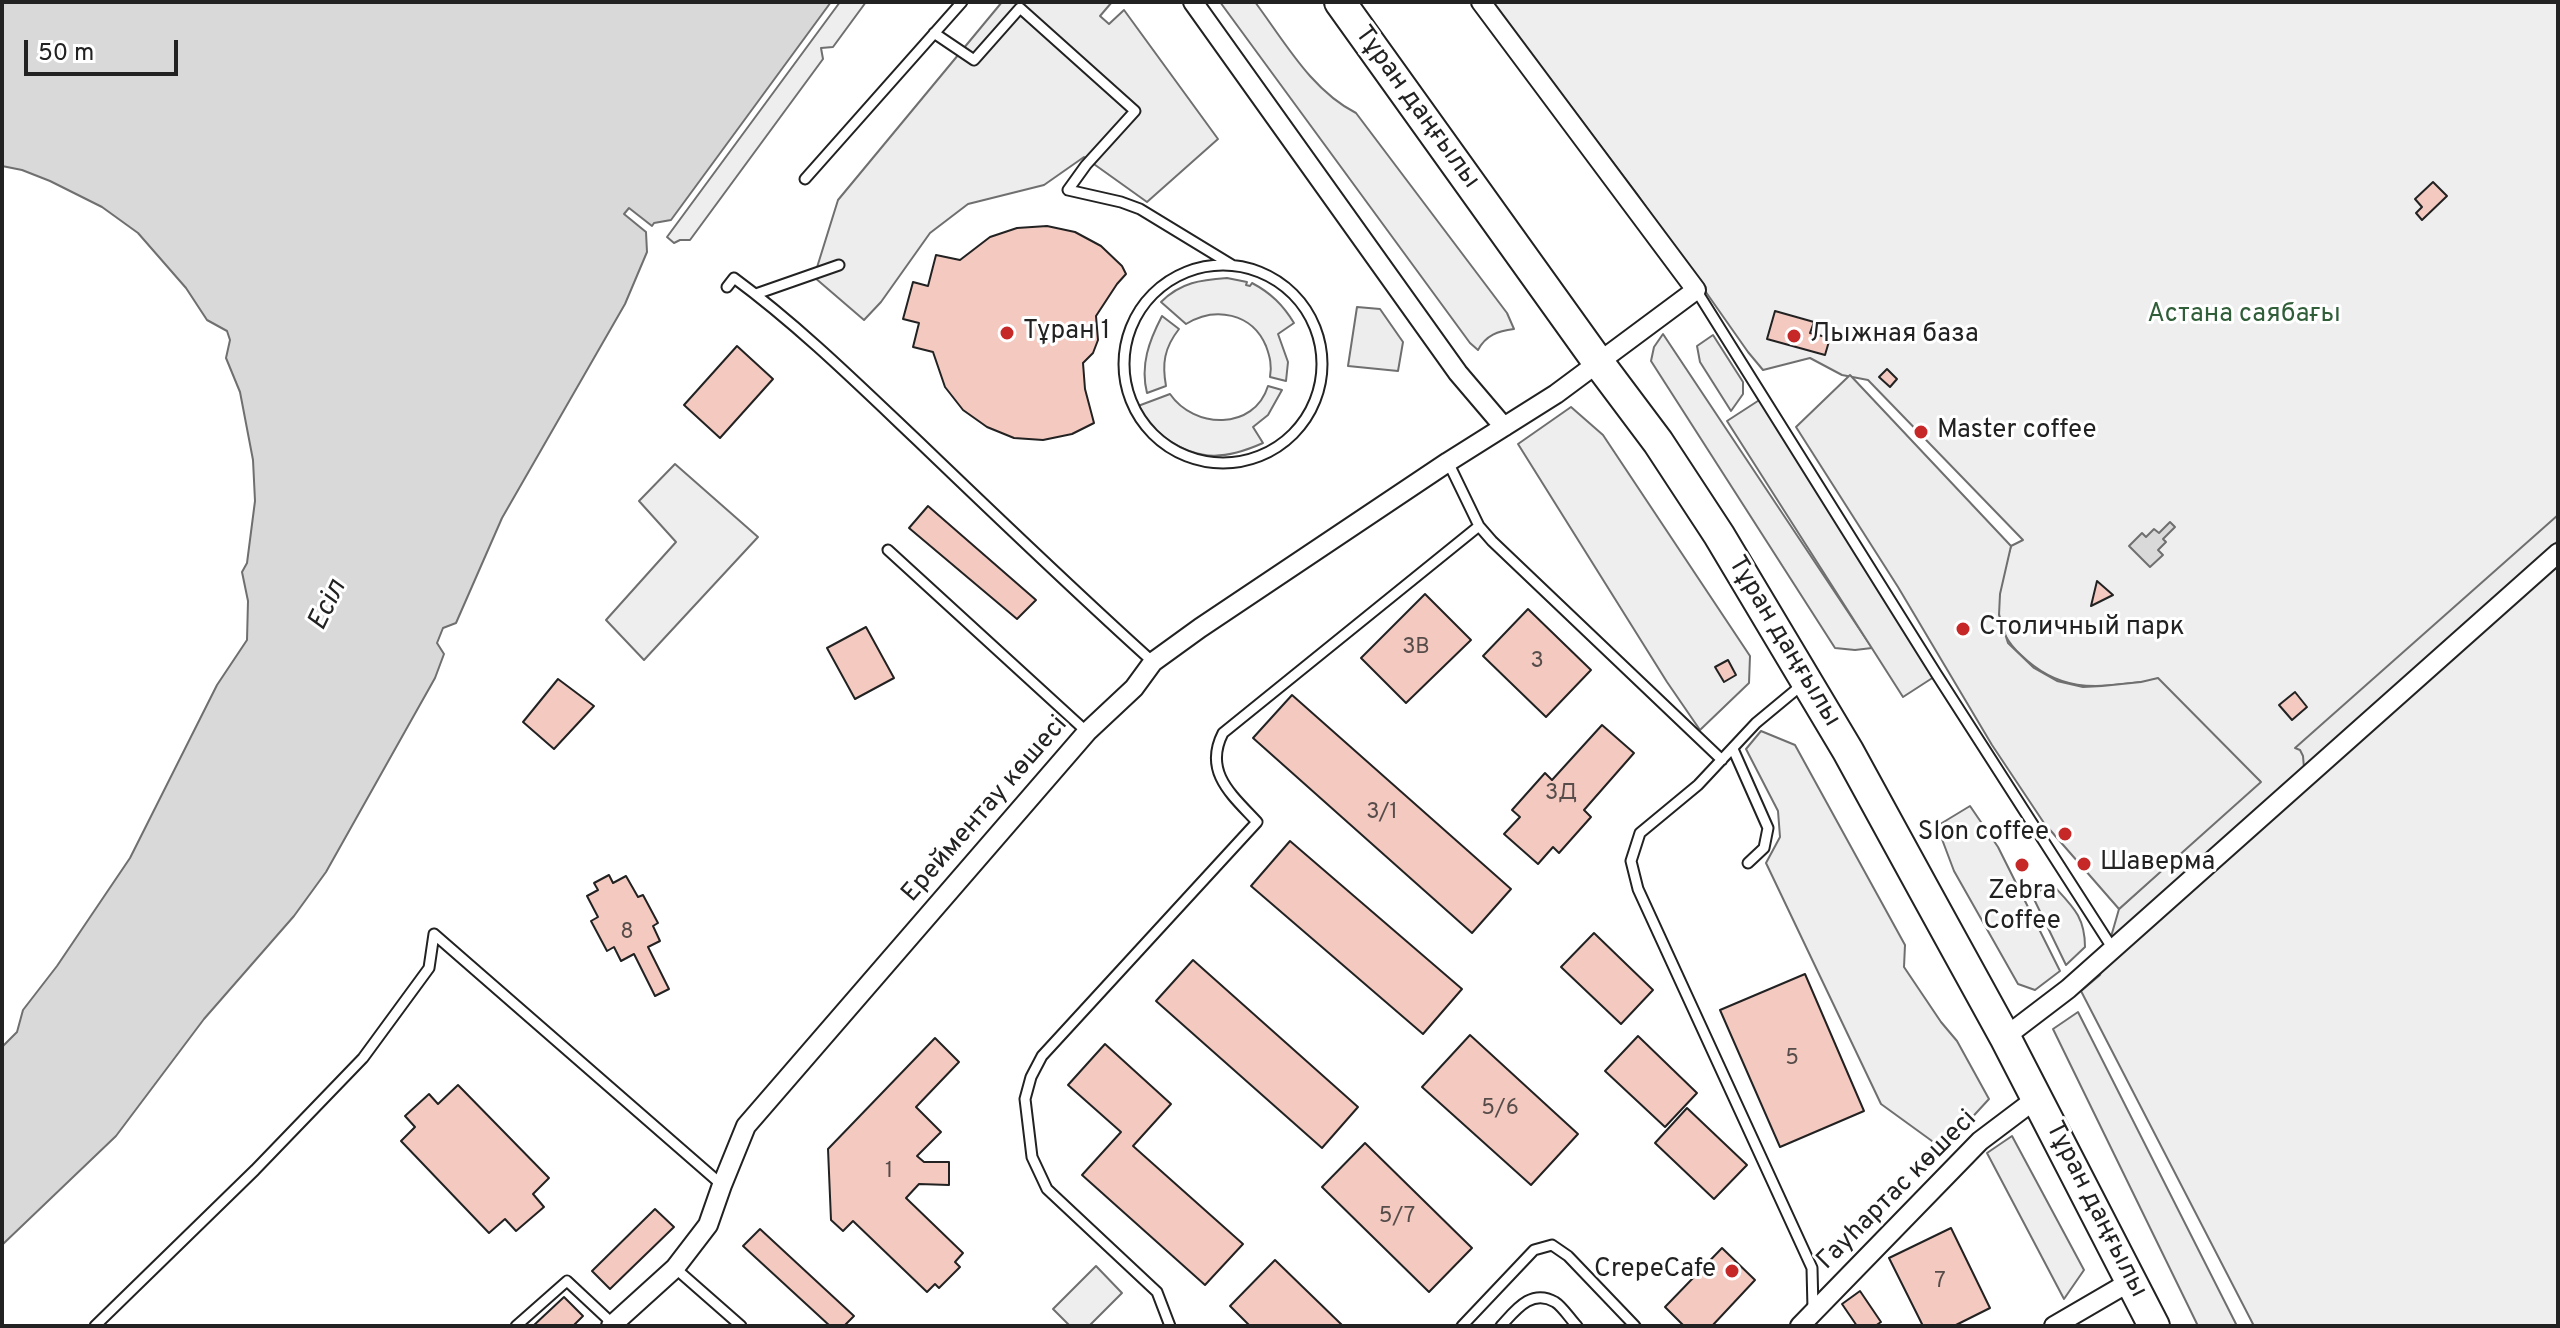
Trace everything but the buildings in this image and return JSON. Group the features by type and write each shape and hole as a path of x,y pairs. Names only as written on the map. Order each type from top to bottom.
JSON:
{"main road":[{"name":"Тұран даңғылы","path":"1340,2 1658,442 1719,535 1848,751 2005,1037 2133,1280 2154,1326"}],"street":[{"path":"1193,2 1458,373 1504,427"},
{"path":"1481,2 1696,290"},
{"name":"Ерейментау көшесі","path":"612,1325 675,1268 708,1225 746,1126 1087,732 1134,688 1153,662 1448,462 1556,394 1696,290"},
{"path":"2005,1037 2068,989 2558,553"},
{"name":"Гауhартас көшесі","path":"1807,1319 1980,1141 2037,1098"},
{"path":"2054,1326 2133,1280"}],"lane":[{"path":"805,179 962,2"},
{"path":"934,33 974,60 1020,8 1135,111 1086,165 1068,190 1140,209 1232,265 1261,272 1287,288 1307,311 1319,339 1322,369 1316,398 1300,427 1274,449 1243,462 1210,463 1187,458 1166,447 1148,431 1135,412 1126,390 1123,367 1135,317 1152,294 1176,276 1189,271 1232,265"},
{"path":"756,294 839,265"},
{"path":"727,287 734,278 756,294 855,381 1153,662"},
{"path":"1696,290 2113,949"},
{"path":"1448,462 1479,526 1722,760"},
{"path":"1170,1326 1157,1292 1047,1189 1032,1157 1025,1099 1031,1077 1042,1056 1257,822 1226,788 1217,769 1216,747 1223,733 1479,526"},
{"path":"888,550 1087,732"},
{"path":"1806,681 1756,723 1698,785 1640,833 1631,861 1638,889 1812,1268 1807,1319"},
{"path":"1733,749 1768,828 1764,848 1748,863"},
{"path":"95,1326 255,1170 363,1058 429,968 434,934 722,1185"},
{"path":"1462,1326 1534,1250 1552,1245 1568,1256 1635,1326"},
{"path":"675,1268 741,1326"},
{"path":"516,1326 567,1281 612,1325"},
{"path":"1501,1326 1523,1302 1537,1297 1555,1302 1577,1326"}],"green space":[{"path":"840,2 866,2 833,47 821,48 823,59 690,240 674,243 667,237"},
{"path":"1220,2 1255,2 1312,78 1325,92 1356,113 1507,313 1514,329 1493,335 1478,350 1470,343"},
{"name":"Астана саябағы","path":"1492,2 2558,2 2558,1326 2254,1326 2081,991 2100,975 2119,909 2260,781 2141,682 2107,686 2077,685 2049,676 2017,651 2001,625 1999,596 2011,546 2023,540 1868,380 1842,375 1810,358 1763,370 1637,194"},
{"path":"1227,278 1247,282 1246,285 1250,286 1252,283 1265,291 1281,305 1294,323 1278,334 1288,362 1286,381 1270,377 1266,346 1252,326 1220,314 1197,318 1186,324 1161,302 1192,283"},
{"path":"1162,316 1179,329 1165,356 1166,386 1147,393 1147,353"},
{"path":"1663,334 1872,648 1835,648 1651,361 1654,347"},
{"path":"1713,335 1743,382 1743,394 1731,411 1700,362 1697,346"},
{"path":"1268,386 1282,390 1268,415 1253,427 1263,443 1226,455 1202,455 1179,446 1154,428 1138,406 1170,394 1193,414 1208,419 1237,418 1261,401"},
{"path":"1571,407 1603,435 1750,656 1749,683 1700,730 1518,444"},
{"path":"675,464 758,537 644,660 606,620 676,542 639,501"},
{"path":"1761,731 1795,745 1905,945 1904,967 1957,1041 1989,1099 1943,1149 1881,1104 1766,863 1780,837 1778,811 1746,749"},
{"path":"1970,806 1998,847 2060,971 2035,990 2018,984 1954,871 1937,826"},
{"path":"2052,884 2076,912 2083,927 2085,947 2066,965 2032,895"},
{"path":"2078,1012 2237,1326 2198,1326 2053,1029"},
{"path":"2012,1136 2084,1270 2064,1299 1987,1153"},
{"path":"1096,1266 1122,1293 1089,1326 1070,1326 1053,1309"}],"shaded area":[{"path":"1002,2 1112,2 1100,16 1109,24 1124,10 1218,139 1147,202 1084,157 1044,185 968,204 930,233 881,302 864,320 814,277 838,200"},
{"path":"1357,307 1380,309 1403,342 1398,371 1348,366"},
{"name":"Столичный парк","path":"1850,375 2011,546 2000,594 1999,615 2008,643 2034,668 2057,681 2083,687 2158,678 2261,782 2119,909 2044,823 1992,745 1898,587 1796,427"},
{"path":"1764,397 1937,675 1903,697 1727,421"},
{"path":"2558,515 2558,541 2304,768 2303,756 2295,748"}],"water":[{"name":"Есіл","path":"2,2 831,2 671,220 652,226 629,208 624,214 646,232 647,252 625,304 502,518 456,623 443,628 437,643 444,654 435,678 326,872 294,916 204,1019 116,1136 2,1245 2,1047 17,1032 23,1010 57,966 130,858 217,685 247,640 248,601 242,572 247,563 255,501 253,460 240,392 226,358 230,340 227,331 207,320 186,288 138,233 102,207 50,181 2,166"},
{"path":"2170,522 2175,527 2163,539 2166,542 2158,550 2163,555 2150,567 2129,546 2142,533 2146,537 2154,529 2159,533"}],"place":[{"name":"Тұран 1","path":"1007,333"},
{"name":"Лыжная база","path":"1794,336"},
{"name":"Master coffee","path":"1921,432"},
{"name":"Столичный парк","path":"1963,629"},
{"name":"Slon coffee","path":"2065,834"},
{"name":"Шаверма","path":"2084,864"},
{"name":"Zebra Coffee","path":"2022,865"},
{"name":"CrepeCafe","path":"1732,1271"}]}
